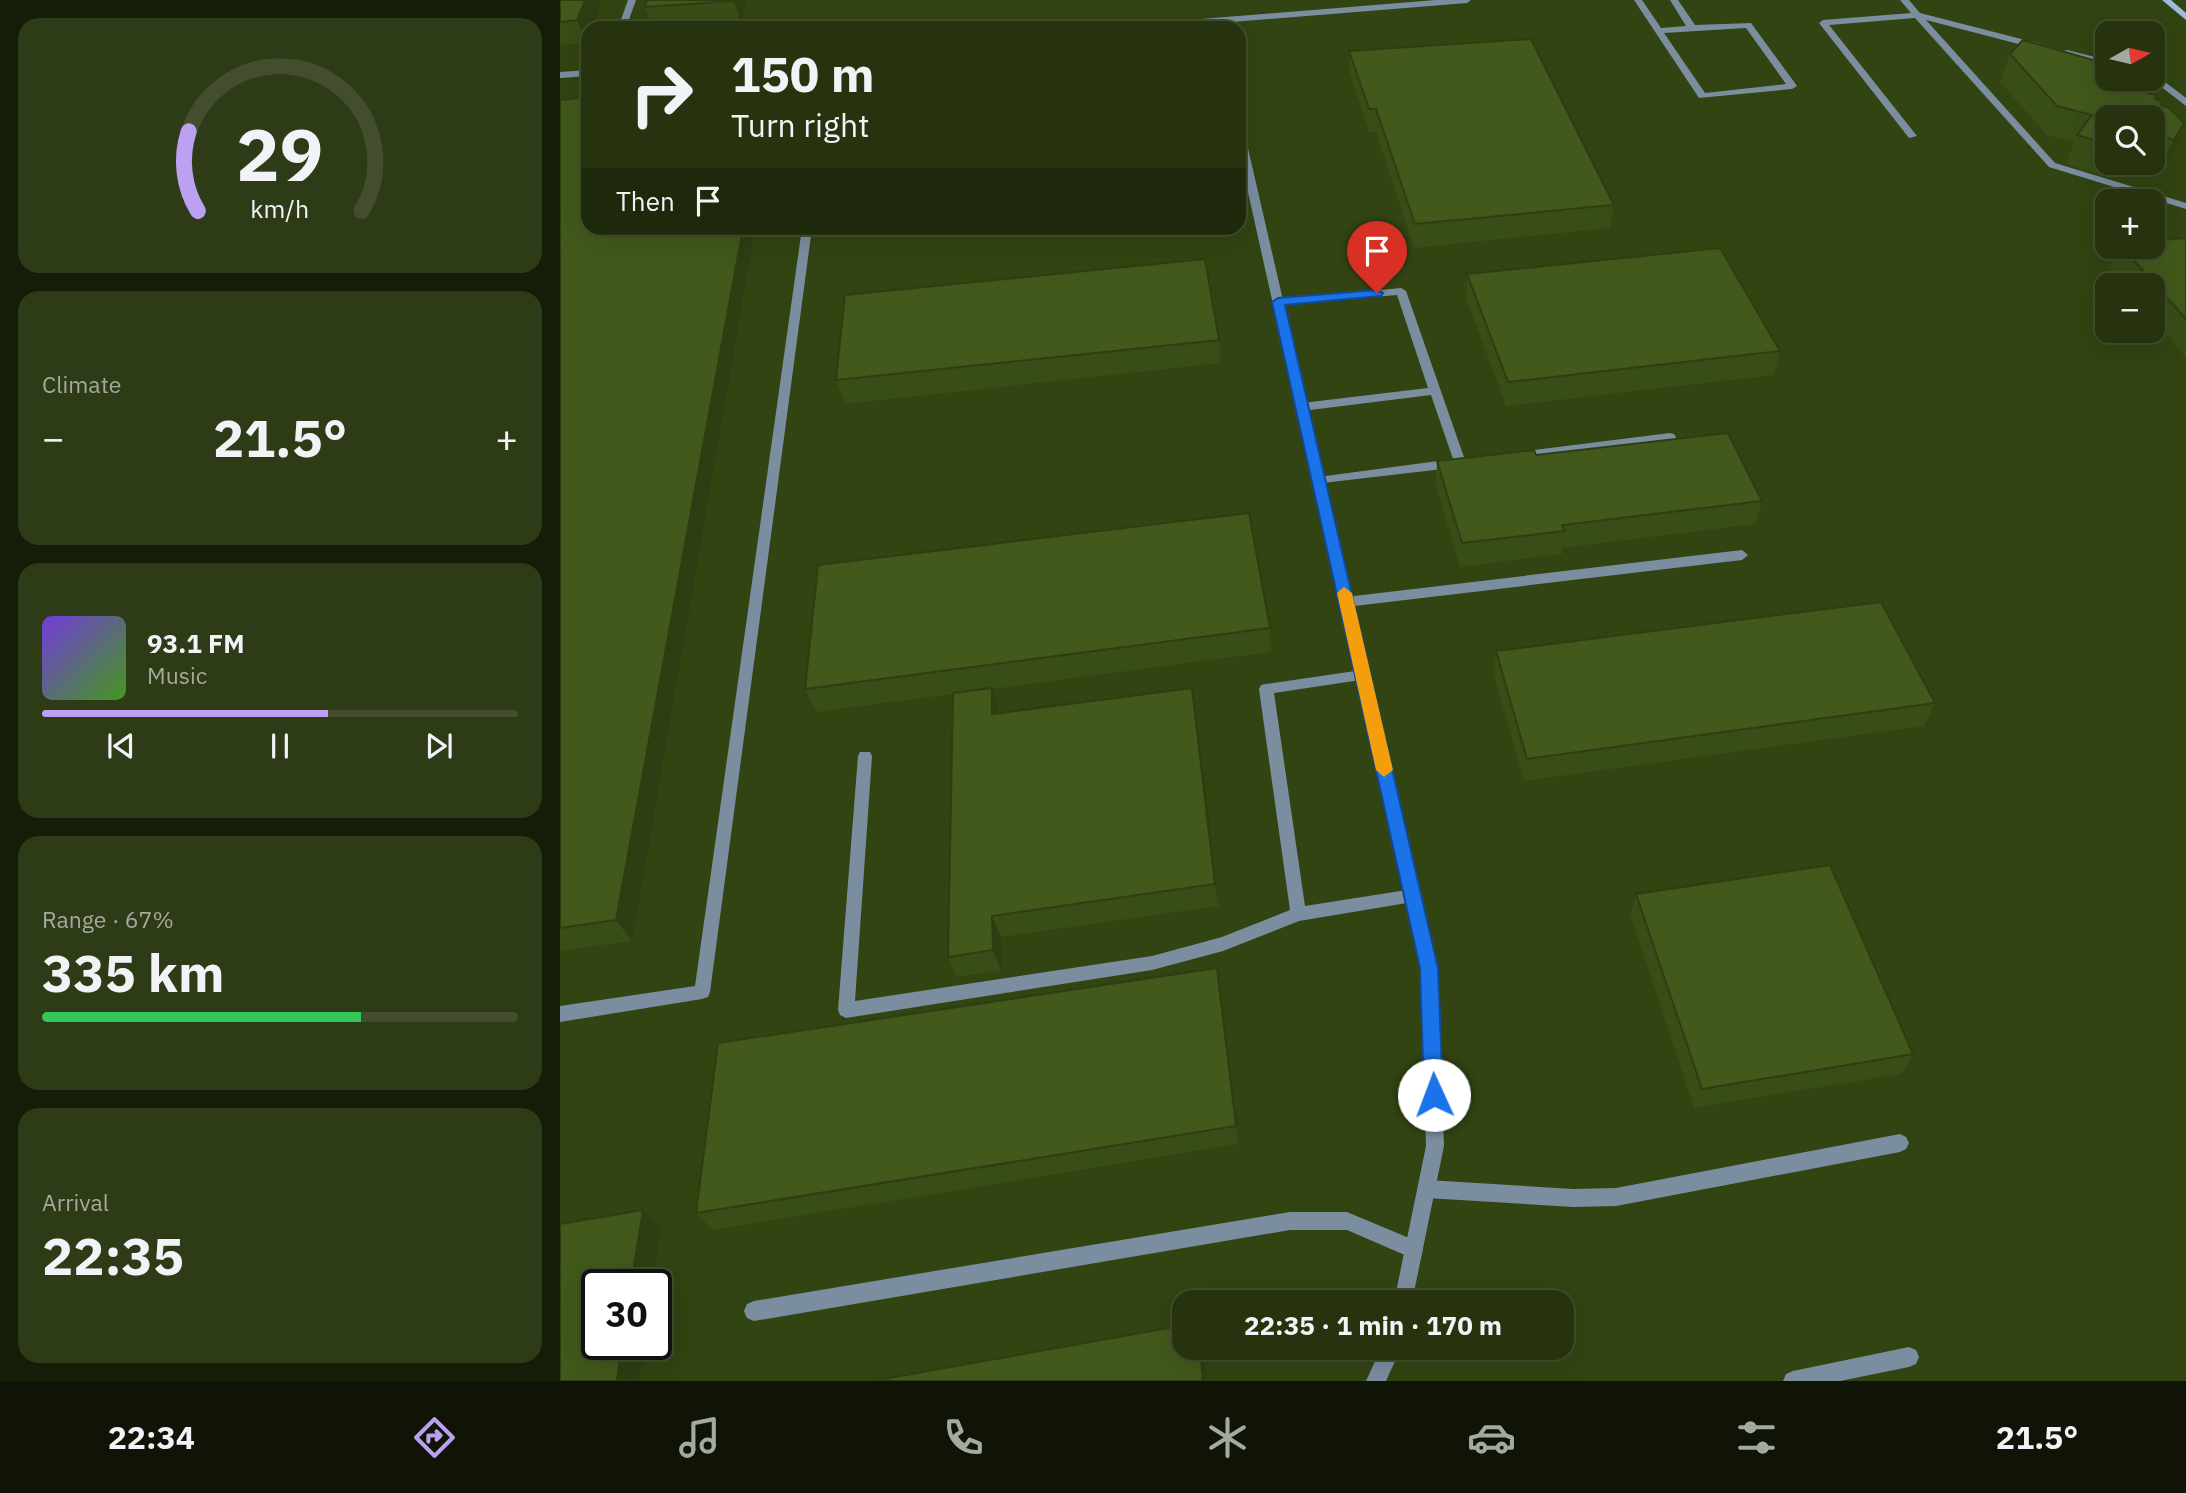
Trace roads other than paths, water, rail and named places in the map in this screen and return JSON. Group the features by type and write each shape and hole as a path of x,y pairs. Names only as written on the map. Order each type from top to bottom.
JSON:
{"street":[{"path":"624,21 632,0"},
{"path":"1246,21 1467,0"},
{"path":"1637,0 1702,96 1792,86 1748,25 1658,31"},
{"path":"1674,0 1692,28"},
{"path":"1904,0 2052,165 2186,206"},
{"path":"2166,0 2186,18"},
{"path":"1912,136 1823,23 1918,15 2095,60"},
{"path":"560,75 581,74"},
{"path":"2165,85 2186,103"},
{"path":"1246,162 1429,968 1435,1146 1406,1290"},
{"path":"560,1014 702,992 806,235"},
{"path":"1278,302 1401,291 1434,391 1465,462 1318,481"},
{"path":"1301,407 1434,391"},
{"path":"1506,457 1670,437"},
{"path":"1346,602 1742,555"},
{"path":"1298,914 1266,690 1362,675"},
{"path":"864,756 846,1010 1152,963 1223,944 1298,914 1413,896"},
{"path":"1427,1189 1573,1198 1616,1197 1899,1143"},
{"path":"754,1311 1290,1221 1347,1221 1414,1250"},
{"path":"1793,1381 1909,1357"},
{"path":"1376,1381 1386,1360"}]}
